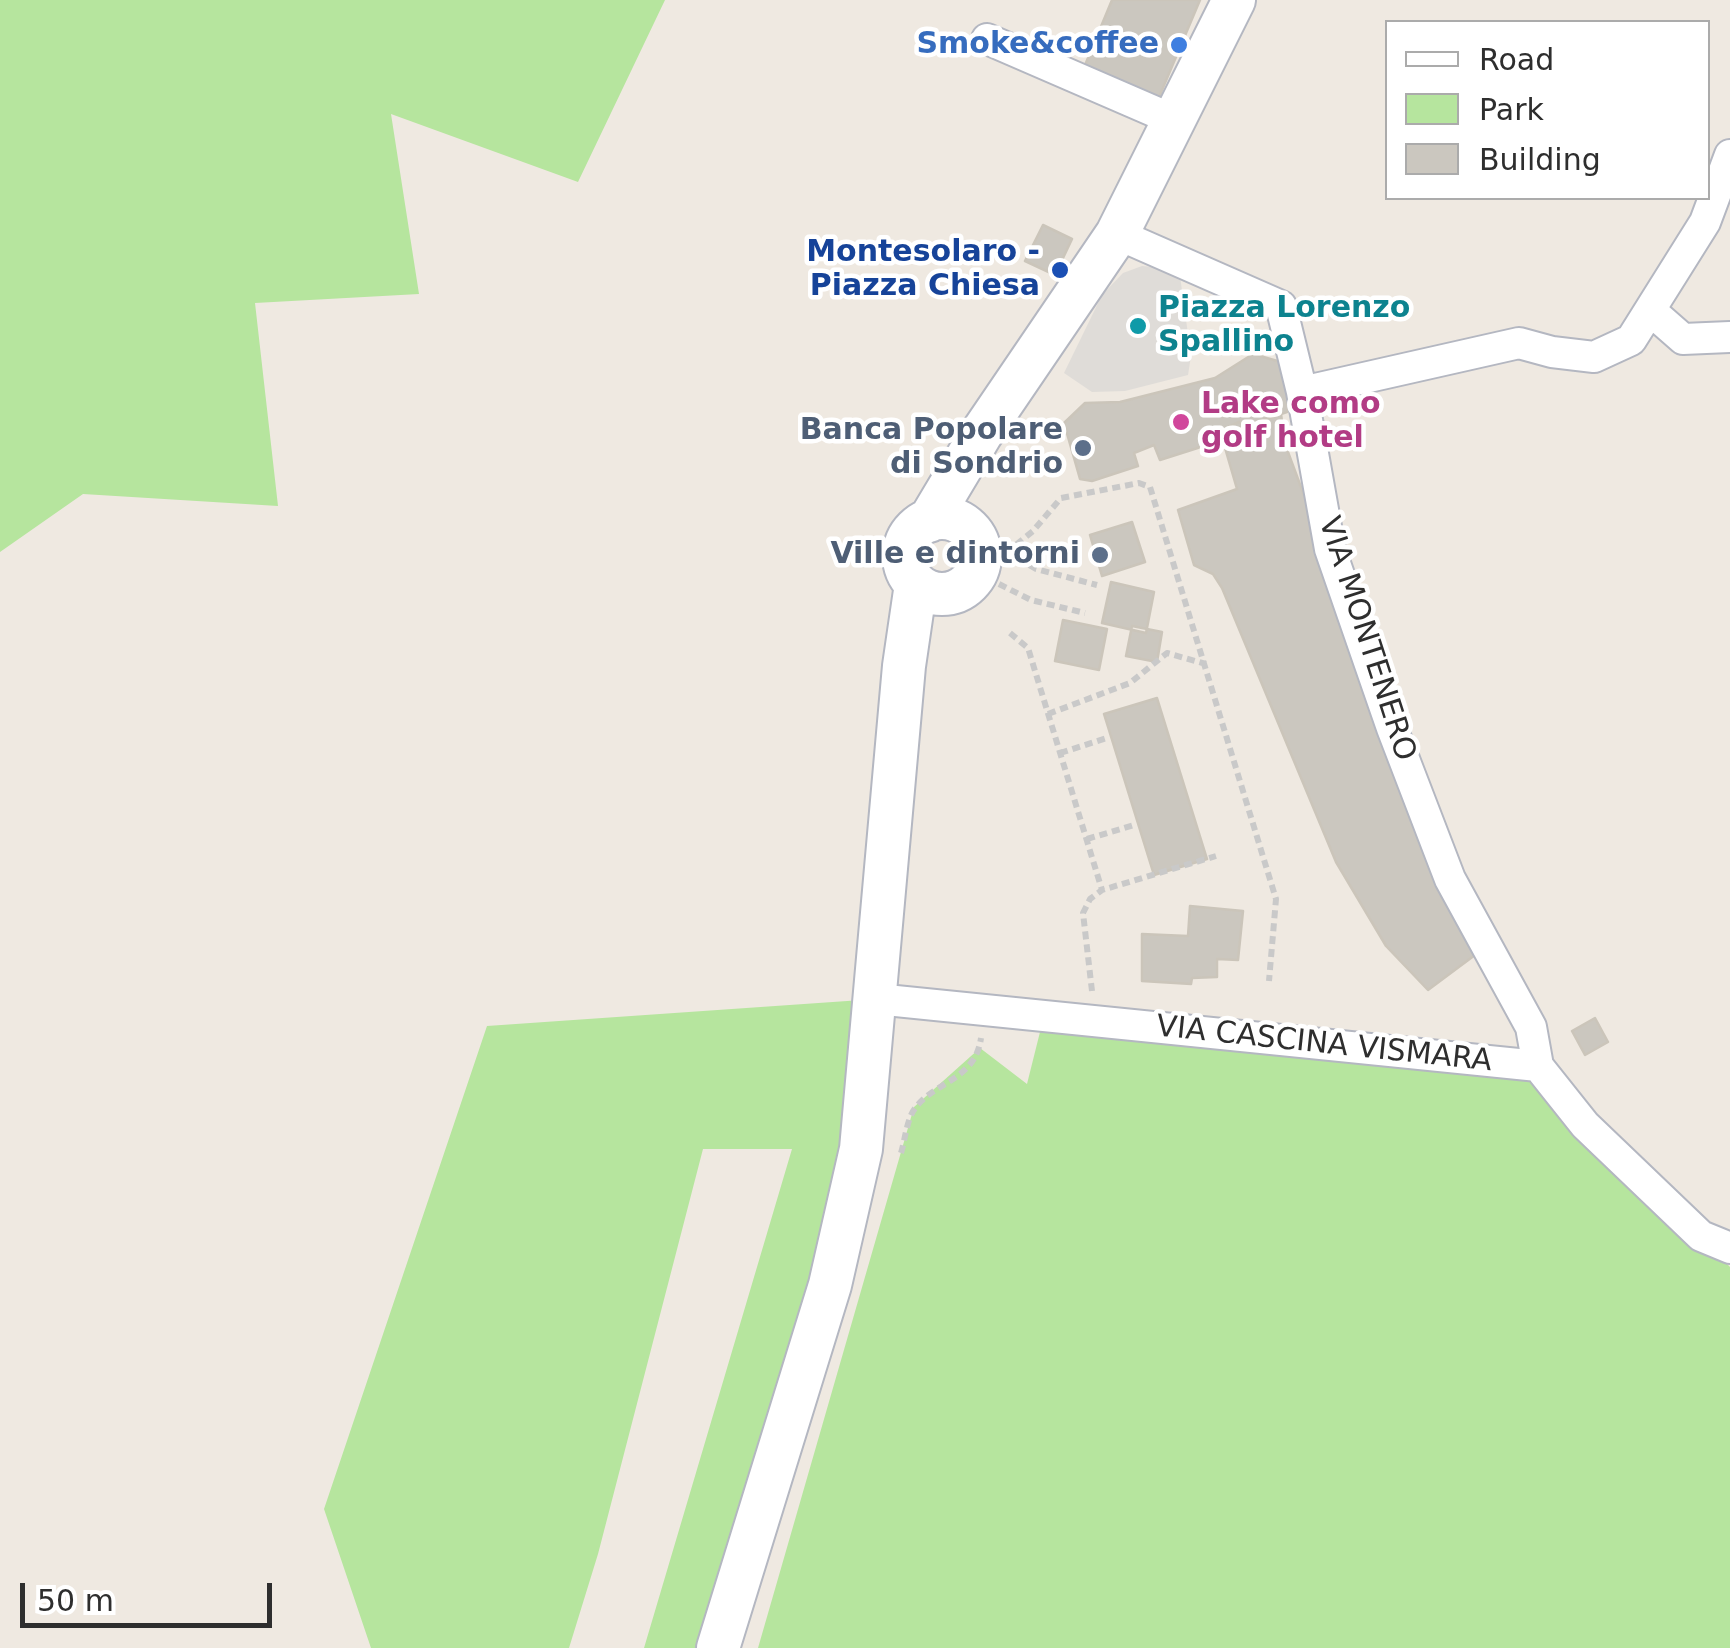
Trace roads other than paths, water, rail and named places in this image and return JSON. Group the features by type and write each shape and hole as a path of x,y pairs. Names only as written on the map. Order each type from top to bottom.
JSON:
{"main road":[{"path":"958,591 927,591 916,584 907,571 905,548 912,532 929,521 981,434 1117,234 1234,0"},
{"path":"904,666 923,630 991,557 981,434"},
{"path":"929,521 953,520 965,526 991,557"},
{"path":"718,1648 830,1284 861,1149 904,666 916,584"}],"street":[{"path":"987,40 1174,120"},
{"path":"1302,392 1519,343 1594,357 1630,340 1706,222 1730,156"},
{"name":"VIA MONTENERO","path":"1117,234 1281,306 1302,392 1330,549 1450,879 1531,1027 1538,1066"},
{"path":"1651,311 1683,339 1730,337"},
{"name":"VIA CASCINA VISMARA","path":"876,999 1538,1066"},
{"path":"1538,1066 1586,1125 1701,1236 1730,1248"}],"place":[{"name":"Smoke&coffee","path":"1179,45"},
{"name":"Montesolaro - Piazza Chiesa","path":"1060,270"},
{"name":"Piazza Lorenzo Spallino","path":"1138,326"},
{"name":"Lake como golf hotel","path":"1181,422"},
{"name":"Banca Popolare di Sondrio","path":"1083,448"},
{"name":"Ville e dintorni","path":"1100,555"}]}
